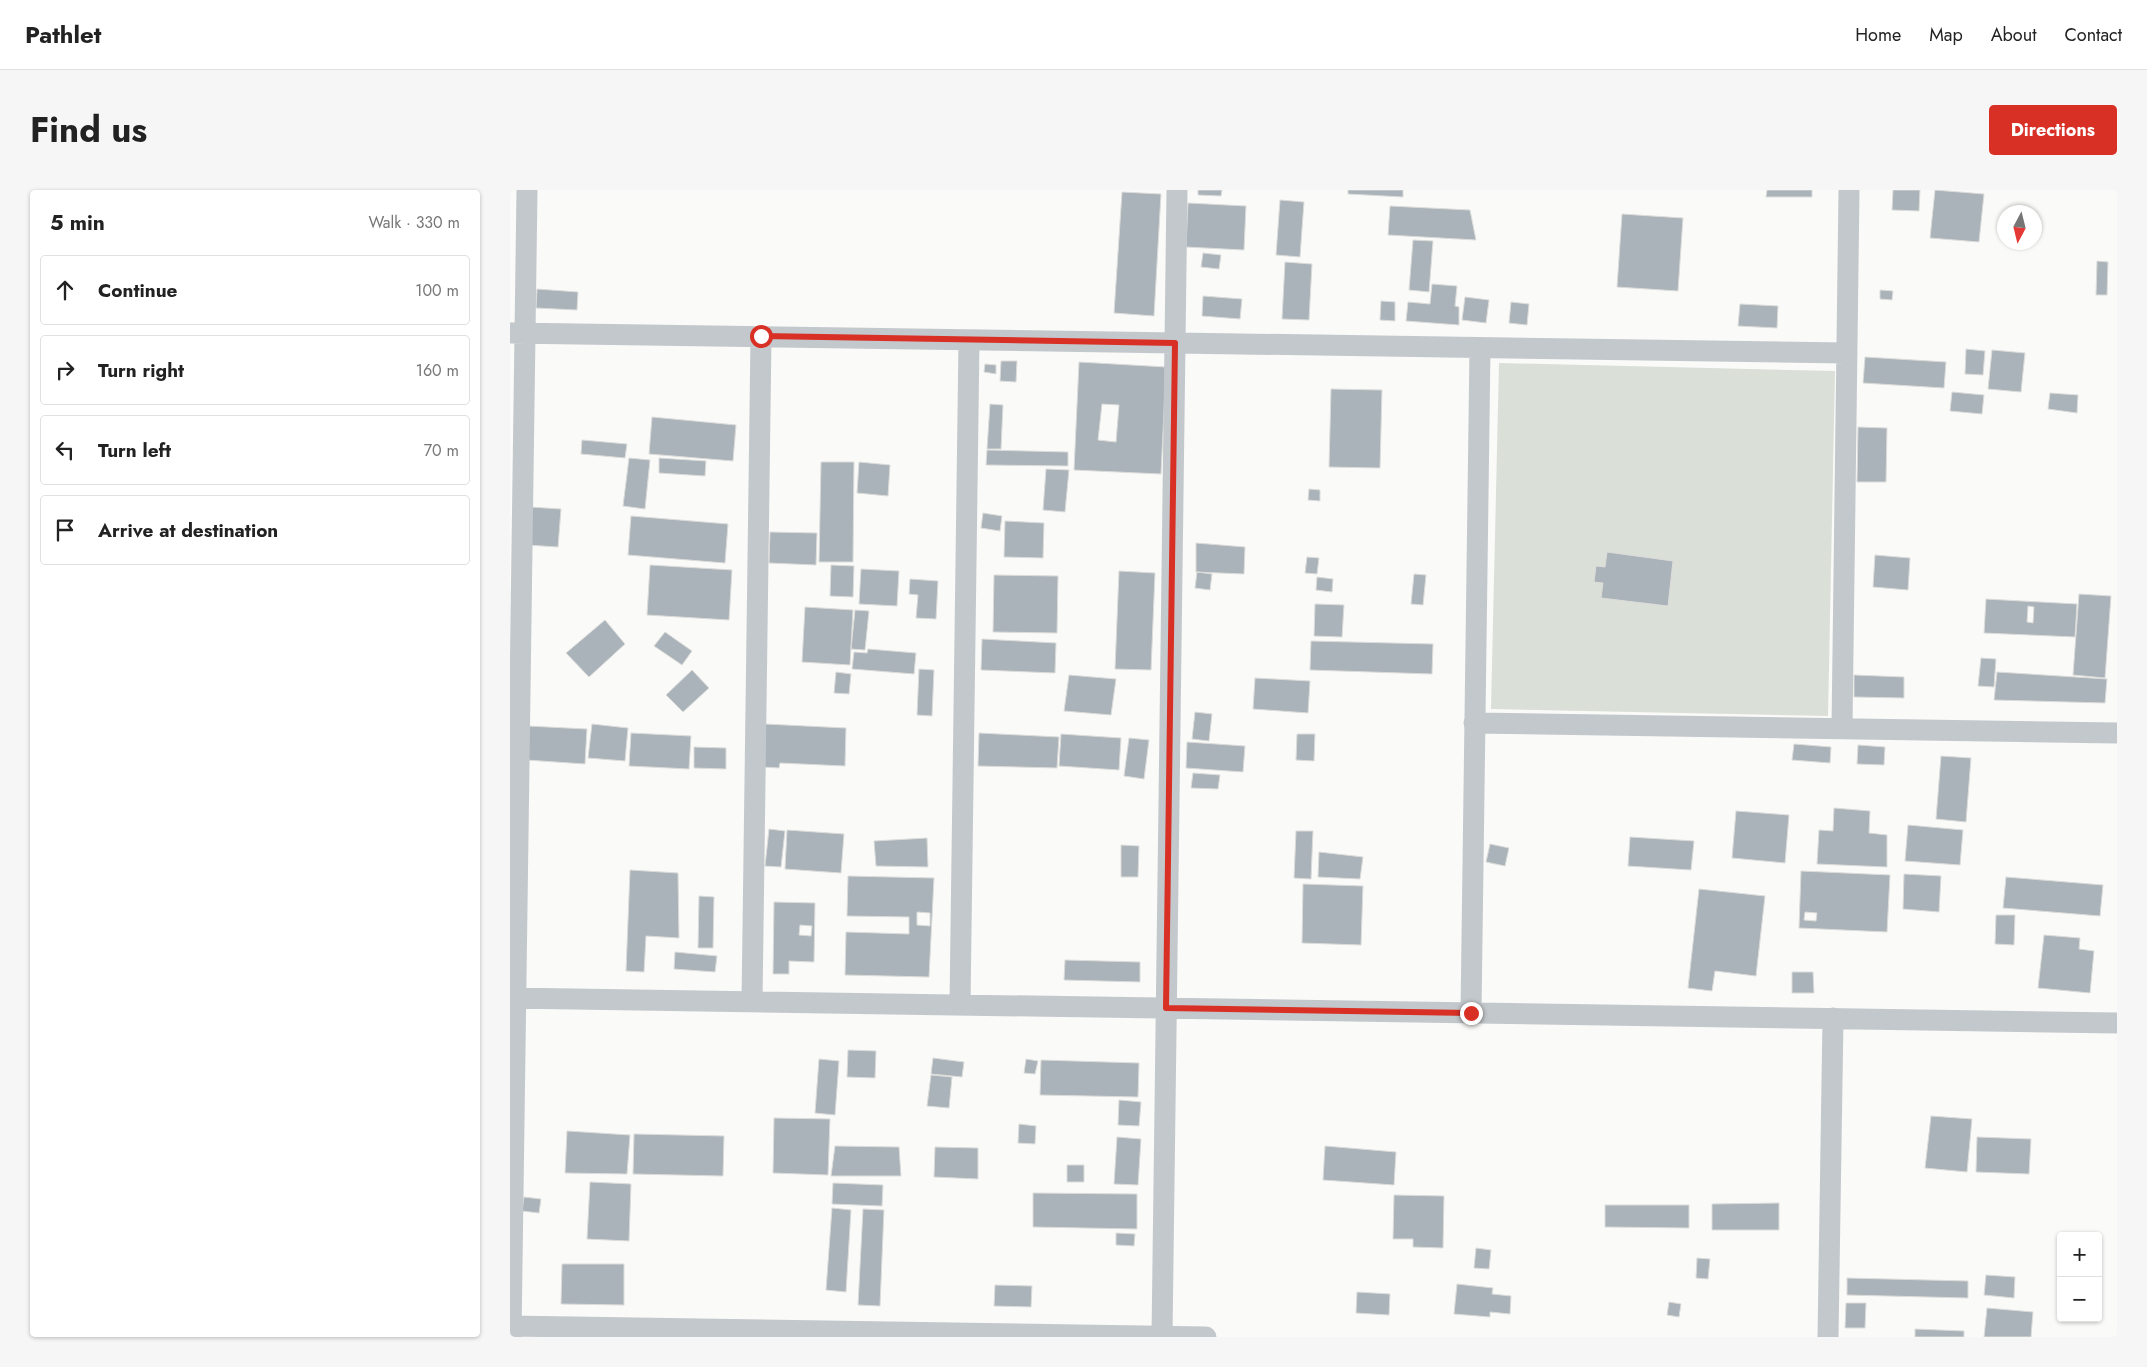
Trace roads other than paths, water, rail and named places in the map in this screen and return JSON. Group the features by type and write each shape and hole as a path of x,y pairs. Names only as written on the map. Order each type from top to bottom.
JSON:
{"street":[{"path":"527,190 517,333 511,1330 1206,1337"},
{"path":"1162,1337 1178,190"},
{"path":"1842,728 1849,190"},
{"path":"517,333 1847,353"},
{"path":"752,1002 761,336"},
{"path":"960,1005 969,340"},
{"path":"1471,1013 1480,348"},
{"path":"1474,723 2117,733"},
{"path":"513,998 2117,1023"},
{"path":"1828,1337 1833,1018"}]}
